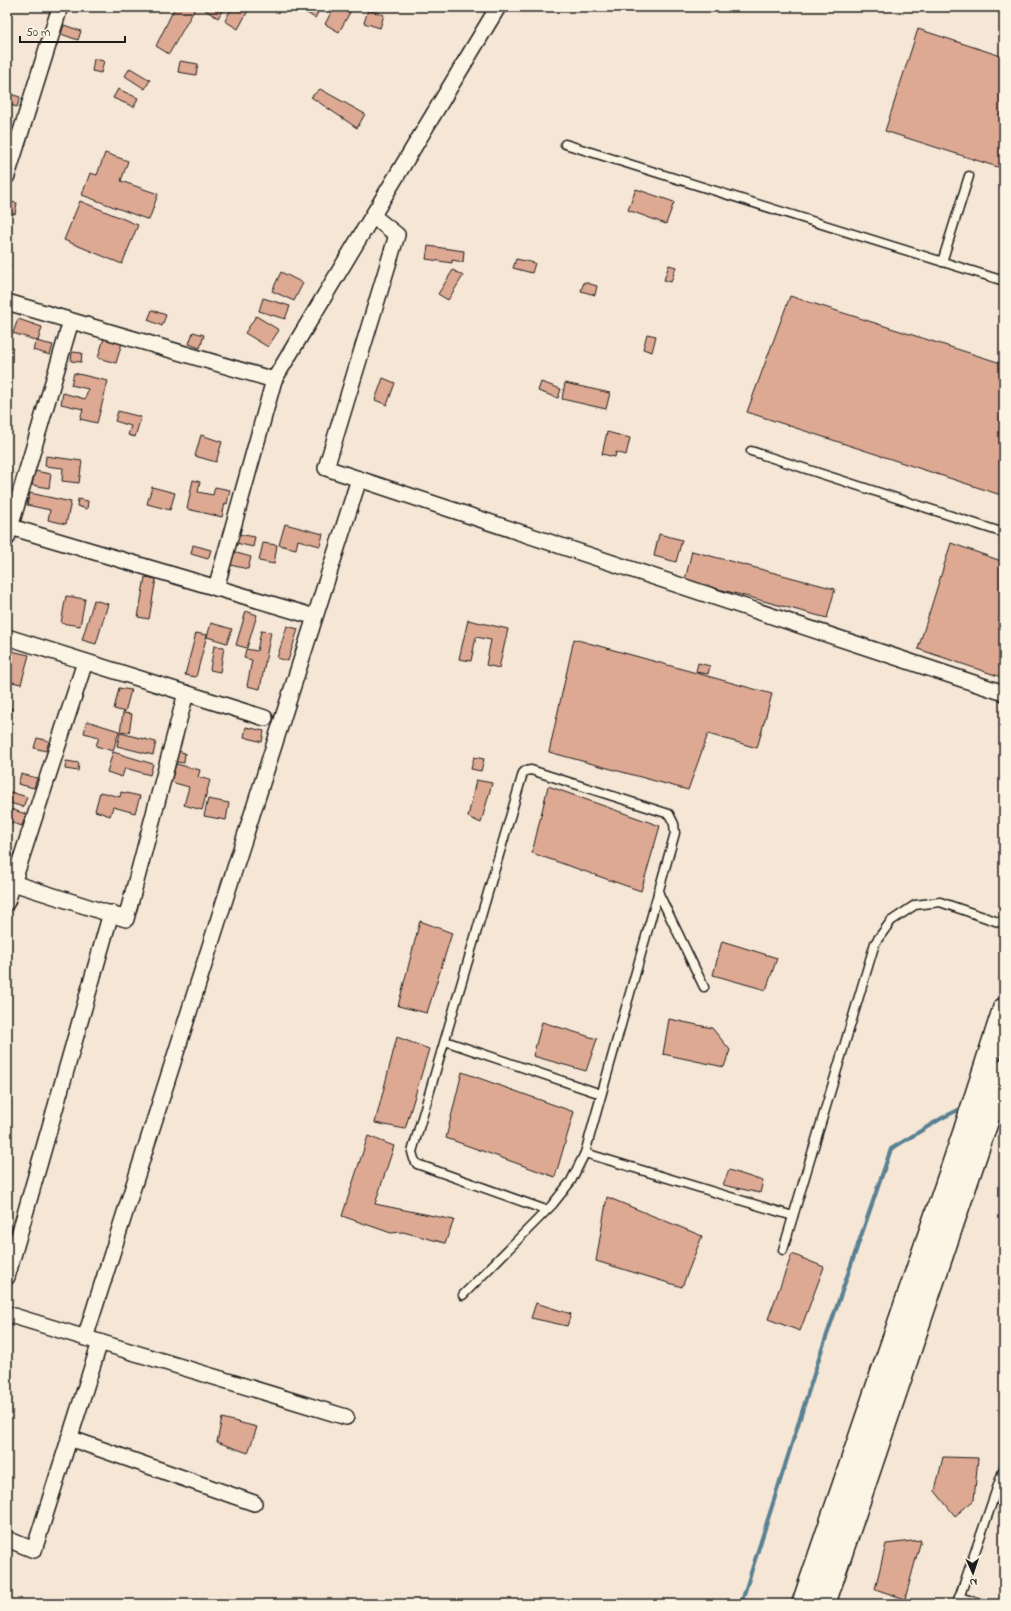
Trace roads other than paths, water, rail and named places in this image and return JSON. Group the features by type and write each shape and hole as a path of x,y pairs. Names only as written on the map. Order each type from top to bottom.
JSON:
{"main road":[{"path":"824,1604 987,1124 1004,1009"},
{"path":"802,1604 963,1136 994,1069"}],"street":[{"path":"7,176 60,7"},
{"path":"216,588 274,380 498,7"},
{"path":"373,216 397,235 326,468 1004,693"},
{"path":"7,302 274,380"},
{"path":"71,321 8,531 305,614"},
{"path":"85,1338 359,480"},
{"path":"7,637 265,718"},
{"path":"7,902 85,662"},
{"path":"13,882 126,919 186,693"},
{"path":"7,1277 111,913"},
{"path":"7,1314 346,1417"},
{"path":"7,1539 34,1550 100,1342"},
{"path":"70,1438 254,1503"}],"lane":[{"path":"565,144 1004,281"},
{"path":"942,262 969,176"},
{"path":"751,451 1004,533"},
{"path":"463,1295 546,1210 571,1181 585,1153 675,833 674,824 669,814 531,770 523,773 412,1152 417,1164 546,1210"},
{"path":"658,892 704,986"},
{"path":"783,1250 875,943 890,921 915,905 940,902 1004,924"},
{"path":"445,1041 602,1094"},
{"path":"585,1153 793,1216"},
{"path":"983,1604 958,1601 1004,1468"}],"waterway":[{"path":"741,1604 821,1352 891,1149 942,1118 964,1107"}]}
